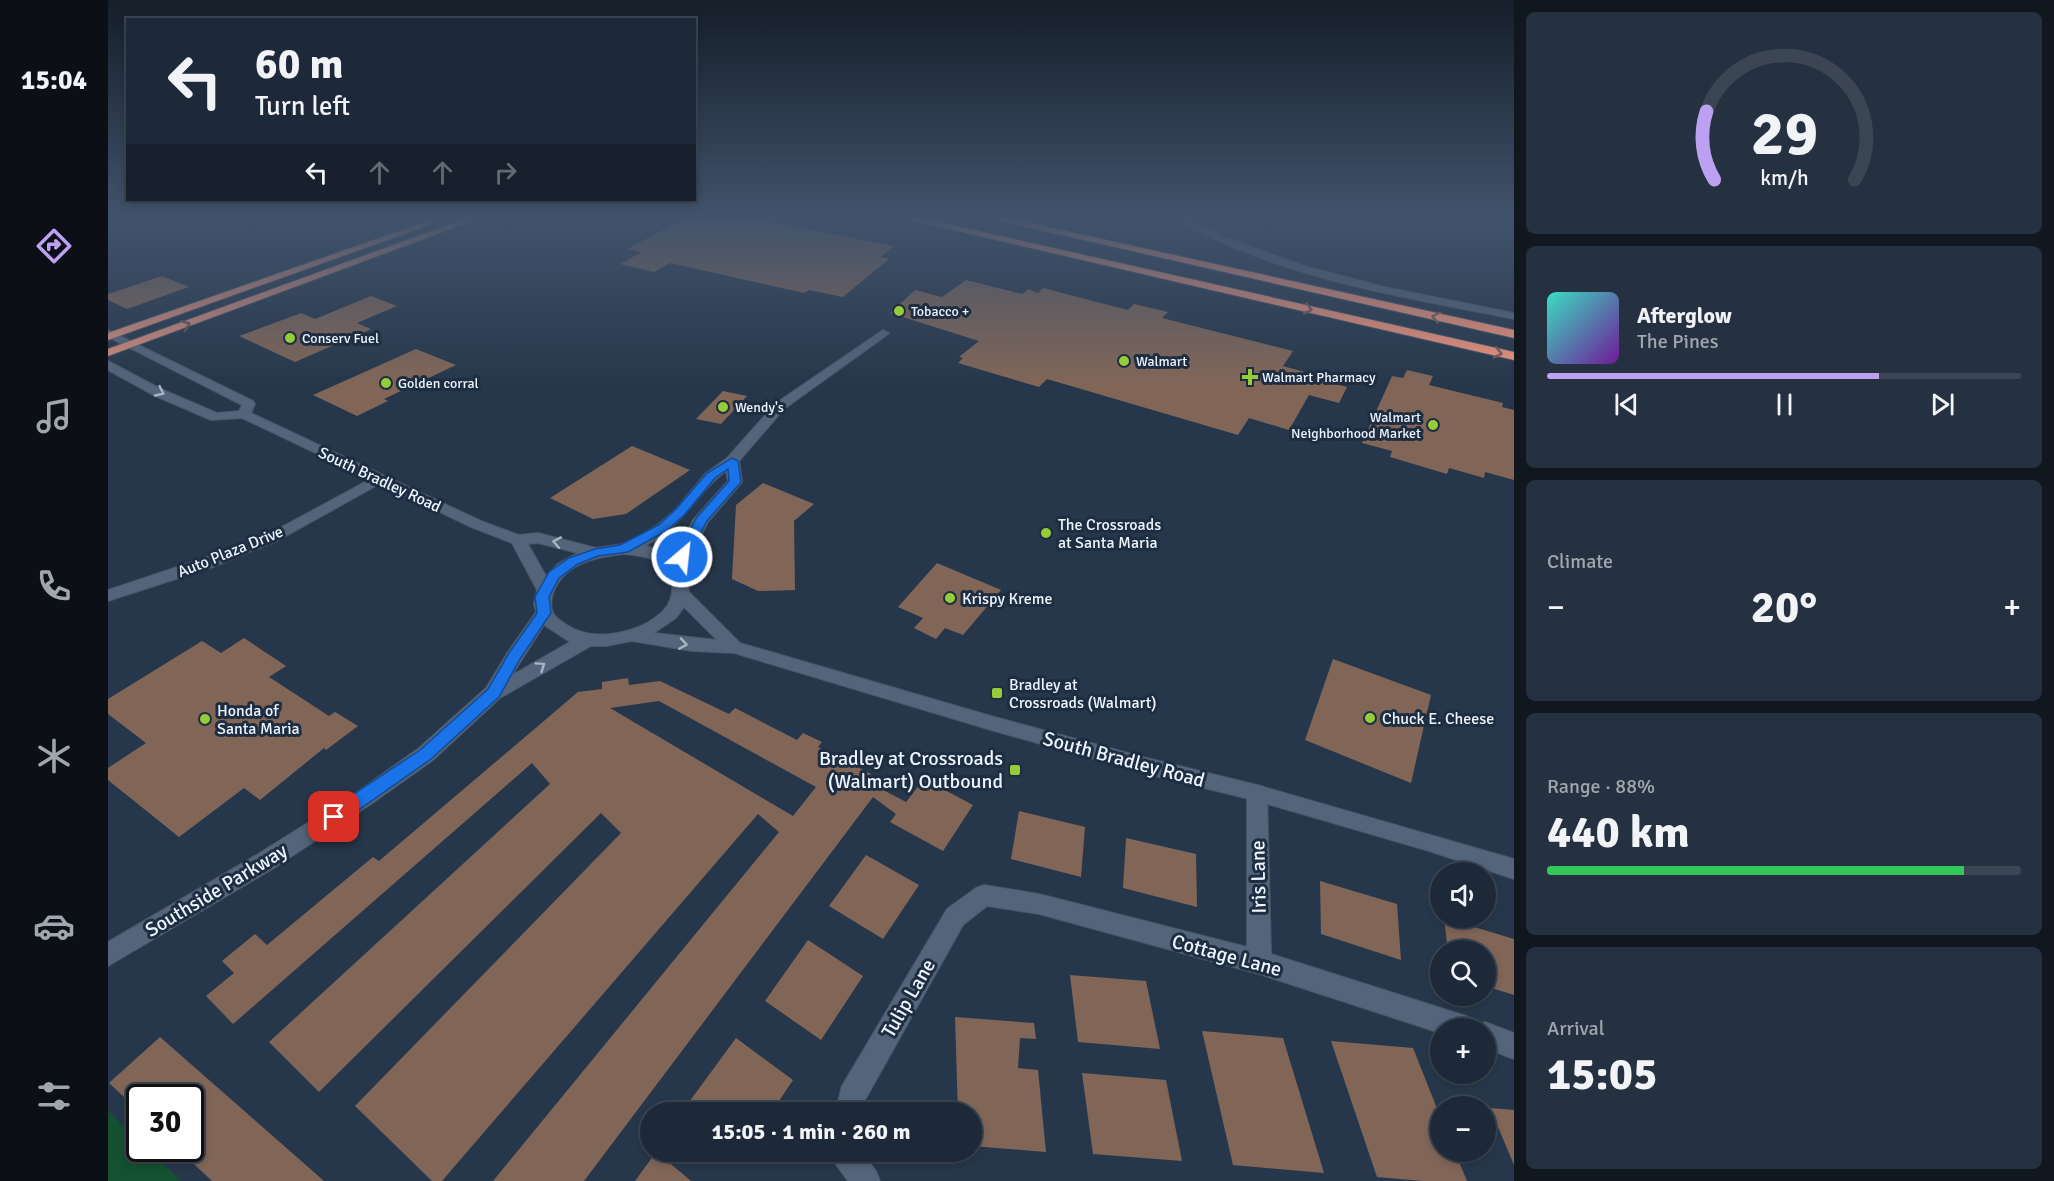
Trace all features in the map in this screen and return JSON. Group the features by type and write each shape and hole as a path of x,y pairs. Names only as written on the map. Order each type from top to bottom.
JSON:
{"highway":[{"path":"110,335 290,272"},
{"path":"108,353 329,272"},
{"path":"1142,272 1514,357"},
{"path":"1236,272 1514,334"}],"street":[{"path":"1310,272 1514,316"},
{"path":"623,549 664,527 681,512 711,476 732,461 780,406 883,333"},
{"path":"108,365 158,392 216,417 244,414 249,404 110,335"},
{"name":"South Bradley Road","path":"244,414 476,524 518,540 538,538 569,544 595,553"},
{"path":"676,568 701,520 735,482 732,461"},
{"name":"Auto Plaza Drive","path":"108,596 272,537 378,479"},
{"path":"518,540 545,589"},
{"path":"623,549 650,552 664,558 676,568 683,588 676,607 658,624 633,635 604,640 575,637 553,625 544,613 542,597 554,575 573,561 595,553 623,549"},
{"name":"South Bradley Road","path":"681,594 734,647"},
{"name":"Southside Parkway","path":"493,693 514,656 544,613"},
{"name":"South Bradley Road","path":"633,635 692,645 734,647 991,723 1143,765 1257,793 1429,842 1514,870"},
{"name":"Southside Parkway","path":"108,955 266,861 367,796 426,754 493,693 588,639"},
{"name":"Iris Lane","path":"1257,793 1259,962"},
{"name":"Cottage Lane","path":"984,895 1039,904 1259,962 1432,1018"},
{"name":"Tulip Lane","path":"851,1102 852,1095 955,917 984,895"},
{"path":"1496,1039 1514,1046"},
{"path":"852,1162 866,1181"}],"green space":[{"path":"108,1111 126,1128 126,1162 161,1162 181,1181 108,1181"}],"building":[{"path":"711,272 873,272 843,297 809,290 804,293"},
{"path":"162,276 189,287 127,309 108,300 108,294"},
{"name":"Walmart","path":"966,280 1022,294 1029,289 1038,293 1043,288 1128,310 1134,304 1168,312 1162,318 1293,351 1283,366 1308,373 1306,376 1347,387 1339,403 1309,395 1289,430 1249,418 1238,435 1047,379 1039,387 958,363 963,358 959,357 979,341 890,313 915,290 942,297"},
{"path":"371,296 397,306 357,323 371,329 295,362 239,336 301,313 315,319"},
{"path":"416,349 456,365 384,399 388,401 357,416 313,395"},
{"name":"Walmart Neighborhood Market","path":"1407,370 1433,376 1429,385 1503,403 1502,407 1514,410 1514,480 1485,472 1484,478 1449,468 1447,474 1390,457 1392,451 1362,443 1392,376 1403,378"},
{"path":"723,391 747,396 721,424 696,419"},
{"path":"632,446 690,470 626,514 593,519 550,498"},
{"path":"763,483 814,504 794,521 795,590 758,591 732,579 736,505"},
{"name":"Krispy Kreme","path":"937,563 1001,590 963,635 945,628 936,639 914,628 923,618 898,607"},
{"path":"244,638 286,666 269,677 329,716 335,712 358,726 326,750 324,748 260,800 244,788 179,837 108,780 108,768 146,743 108,714 108,699 202,641 221,653"},
{"path":"1333,659 1431,695 1411,783 1305,740"},
{"path":"628,678 629,685 660,681 729,714 735,708 797,740 803,733 822,742 818,747 871,774 866,781 906,802 924,779 973,805 943,851 890,822 896,814 873,797 643,1102 640,1102 640,1107 584,1181 493,1181 779,832 758,814 442,1181 432,1181 355,1106 621,833 601,813 319,1092 269,1042 550,784 532,763 233,1024 206,996 234,973 222,961 255,934 267,945 373,857 379,861 578,692 602,689 602,682","holes":["659,701 816,787 793,816 610,708"]},
{"path":"1019,811 1085,827 1081,877 1011,859"},
{"path":"1126,838 1196,854 1197,907 1123,888"},
{"path":"866,855 919,885 883,939 829,906"},
{"path":"1320,881 1397,904 1401,960 1321,934"},
{"path":"1445,928 1477,928 1514,939 1514,995 1496,989 1496,940 1447,940"},
{"path":"808,940 863,976 821,1040 765,1001"},
{"path":"1070,975 1146,981 1160,1049 1078,1042"},
{"path":"955,1017 1034,1023 1036,1039 1020,1038 1018,1068 1038,1070 1046,1152 982,1147 982,1102 958,1102"},
{"path":"1202,1031 1283,1038 1324,1173 1233,1165"},
{"path":"160,1037 324,1181 212,1181 192,1162 204,1162 204,1084 126,1084 126,1099 109,1083"},
{"path":"736,1038 793,1080 778,1102 689,1102"},
{"path":"1331,1041 1413,1048 1432,1096 1430,1096 1430,1162 1459,1162 1467,1181 1423,1181 1377,1177"},
{"path":"1082,1073 1166,1080 1182,1161 1093,1154"},
{"path":"1496,1108 1514,1110 1514,1165 1496,1122"},
{"path":"649,1162 668,1162 691,1181 635,1181"}],"place":[{"name":"Tobacco +","path":"899,311"},
{"name":"Conserv Fuel","path":"290,338"},
{"name":"Walmart","path":"1124,361"},
{"name":"Walmart Pharmacy","path":"1250,377"},
{"name":"Golden corral","path":"386,383"},
{"name":"Wendy's","path":"723,407"},
{"name":"Walmart Neighborhood Market","path":"1433,425"},
{"name":"The Crossroads at Santa Maria","path":"1046,533"},
{"name":"Krispy Kreme","path":"950,598"},
{"name":"Bradley at Crossroads (Walmart)","path":"997,693"},
{"name":"Chuck E. Cheese","path":"1370,718"},
{"name":"Honda of Santa Maria","path":"205,719"},
{"name":"Bradley at Crossroads (Walmart) Outbound","path":"1015,770"}],"route":[{"path":"334,817 426,754 493,693 514,656 544,613 542,597 554,575 573,561 595,553 623,549 640,542 664,527 681,512 711,476 732,461 735,482 701,520 682,557"}]}
